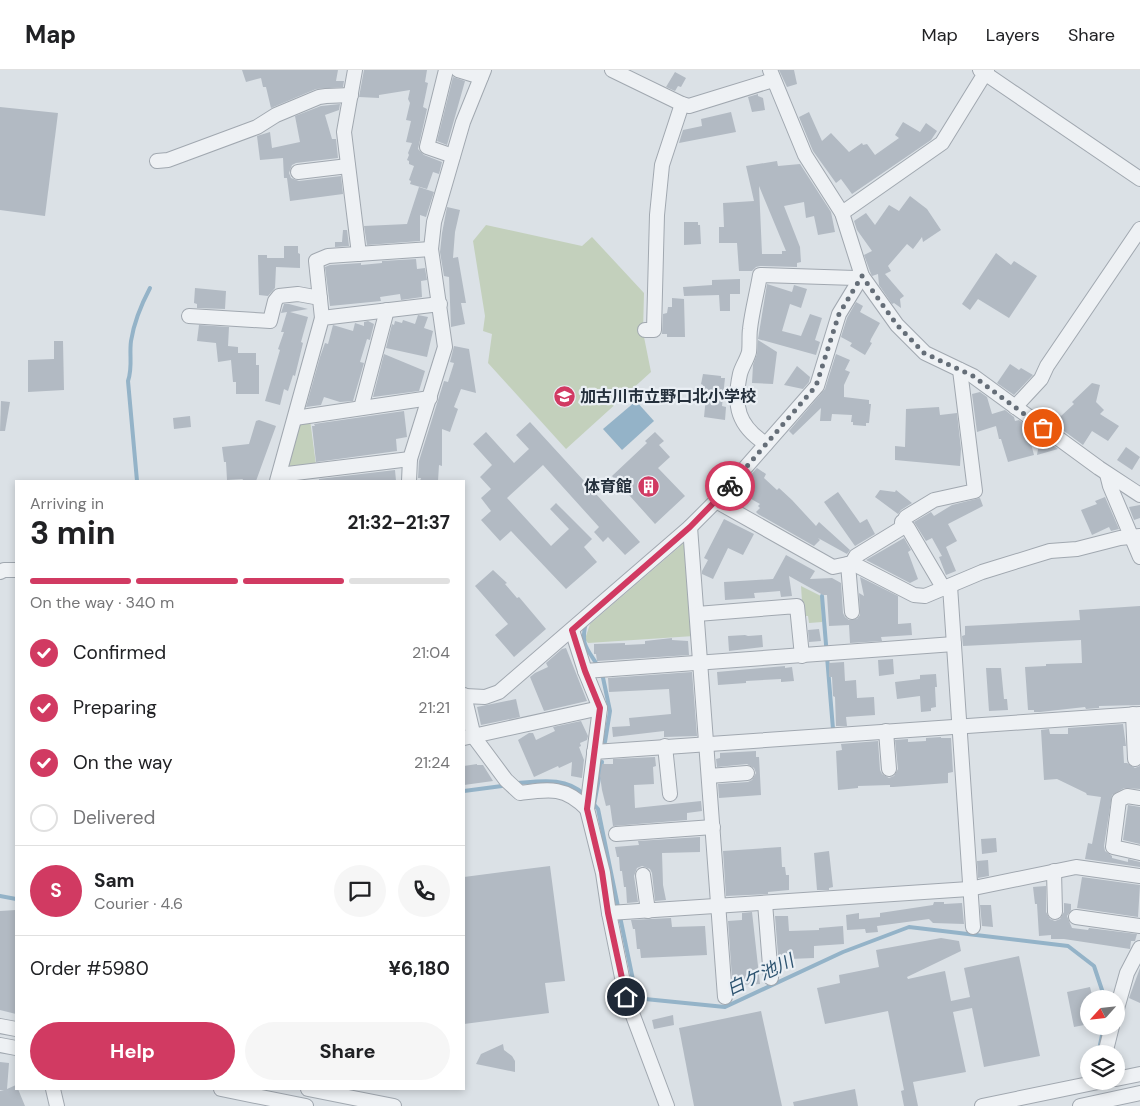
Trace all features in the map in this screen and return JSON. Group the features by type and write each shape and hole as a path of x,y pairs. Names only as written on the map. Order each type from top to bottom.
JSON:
{"street":[{"path":"355,70 344,132 359,254"},
{"path":"446,70 427,147 453,156"},
{"path":"409,480 410,459 445,347 431,249 434,222 463,122 482,73 458,70"},
{"path":"612,70 689,106 772,75 805,155 842,213 862,276 897,325 924,353 973,376 1107,474 1140,495"},
{"path":"842,213 942,142 984,71 1140,179"},
{"path":"157,161 168,160 257,127 276,115 319,97 351,95"},
{"path":"645,330 654,330 657,215 662,165 682,104"},
{"path":"298,172 348,166"},
{"path":"1015,407 1041,379 1047,366 1140,229"},
{"path":"410,459 278,478 322,318 316,261 328,256 431,249"},
{"path":"766,444 744,426 739,413 738,402 740,372 748,353 750,328 760,275 855,278 862,276"},
{"path":"465,696 485,697 500,692 690,527 716,501 816,386 839,314 862,276"},
{"path":"189,316 270,321 275,301 279,296 298,294 320,298"},
{"path":"322,318 440,304"},
{"path":"361,408 387,310"},
{"path":"716,501 833,568 850,563 856,556 900,529 906,517 934,500 976,491 960,370"},
{"path":"296,418 430,398"},
{"path":"1107,474 1110,486 1136,536 1140,557"},
{"path":"902,522 908,528 947,588 954,644 969,889 973,926"},
{"path":"690,527 725,997"},
{"path":"850,563 914,595 925,596 982,572 1050,551 1077,549 1136,536"},
{"path":"850,563 852,612"},
{"path":"0,572 15,570"},
{"path":"697,614 797,606 802,656"},
{"path":"572,630 585,671 600,708 587,809 602,872 608,913 626,997 667,1106"},
{"path":"585,671 954,644"},
{"path":"465,704 469,737 520,793 545,790 561,791 575,798 587,809"},
{"path":"469,737 600,708"},
{"path":"594,752 1136,714 1135,759"},
{"path":"886,731 889,769"},
{"path":"665,746 670,794"},
{"path":"709,776 747,773"},
{"path":"1140,798 1127,796 1119,800 1113,847 1140,853"},
{"path":"616,834 713,827"},
{"path":"608,913 969,889 1076,867 1140,876"},
{"path":"1054,872 1056,912"},
{"path":"643,875 648,911"},
{"path":"765,903 770,978"},
{"path":"1076,917 1140,926"},
{"path":"1122,990 1127,972 1140,948"},
{"path":"0,1026 15,1029"},
{"path":"0,1045 15,1048"},
{"path":"1125,1077 1140,1074"},
{"path":"982,1106 1080,1086"},
{"path":"53,1090 57,1106"},
{"path":"226,1090 306,1106"},
{"path":"312,1090 333,1096 394,1106"},
{"path":"1087,1105 1095,1090"},
{"path":"1087,1105 1140,1093"}],"green space":[{"path":"486,225 582,246 592,237 644,293 643,332 651,372 566,449 488,363 492,334 483,331 485,316 473,241"},
{"path":"310,420 316,465 286,469 300,421"},
{"path":"685,542 694,636 588,643 585,639 590,624"},
{"path":"801,586 821,596 822,622 809,623 808,616 803,616"}],"water":[{"path":"636,401 654,421 622,450 603,429"}],"building":[{"path":"242,70 338,70 336,81 344,81 343,87 316,89 271,108 266,87 263,87 261,78 246,82"},
{"path":"364,70 427,70 425,82 428,83 423,107 427,109 418,149 424,155 442,162 439,174 433,172 427,189 410,184 411,181 409,180 414,166 409,164 407,160 412,143 406,142 411,121 406,120 410,103 408,99 410,90 379,95 379,98 359,97"},
{"path":"779,70 794,70 797,84 787,87"},
{"path":"675,72 686,78 681,87 678,86 675,91 666,87"},
{"path":"453,77 465,81 447,145 437,141"},
{"path":"758,94 758,96 763,98 765,110 752,112 748,97"},
{"path":"340,104 339,110 325,115 332,139 336,139 338,158 296,163 292,165 289,173 291,178 299,181 341,176 343,194 290,201 287,178 284,178 283,158 260,160 257,136 270,132 272,148 300,142 295,116 321,106"},
{"path":"0,107 58,113 45,216 0,210"},
{"path":"731,112 736,132 679,143 683,130 702,126 701,119"},
{"path":"809,112 822,141 831,133 849,152 862,143 863,145 867,144 875,155 899,138 895,135 903,122 920,132 926,123 937,131 931,140 852,194 841,179 836,183 813,151 799,117"},
{"path":"777,161 778,166 800,164 831,212 835,232 818,235 814,216 806,218 804,202 784,206 800,247 801,262 797,263 797,267 760,266 752,271 739,271 737,243 719,243 719,227 724,227 723,203 754,201 746,166","holes":["759,186 786,251 782,251 782,254 762,254"]},
{"path":"419,187 434,192 426,217 420,215 420,241 367,245 364,226 407,224"},
{"path":"910,196 927,209 941,230 923,242 922,237 913,249 907,244 888,266 891,271 885,274 904,296 900,299 901,308 894,303 892,304 879,285 878,274 872,276 864,255 872,251 857,230 854,221 866,213 875,225 889,205 899,211"},
{"path":"447,207 460,210 455,232 453,258 458,257 466,303 461,303 465,324 451,327 449,277 444,276 440,252"},
{"path":"684,222 698,222 698,225 700,225 701,244 684,245"},
{"path":"343,230 347,230 349,246 335,247 335,242 342,242"},
{"path":"284,246 298,246 300,268 276,267 275,288 268,296 259,295 258,255 267,255 267,258 284,258"},
{"path":"996,253 1011,265 1014,261 1037,276 1009,318 978,299 970,310 962,304"},
{"path":"416,259 417,269 425,268 427,280 421,281 422,297 401,300 400,294 380,297 381,301 330,306 325,267 330,265 361,263 361,265 382,263 382,261"},
{"path":"740,279 740,294 730,294 730,311 720,311 719,295 684,296 683,287 712,285 712,280"},
{"path":"767,284 792,292 794,285 807,289 801,308 790,304 782,331 801,336 810,314 822,318 815,340 820,342 816,355 758,339"},
{"path":"195,288 226,291 225,309 197,308 197,304 194,303"},
{"path":"672,298 684,299 685,337 667,337 667,334 662,334 663,314 667,313 668,307 672,307"},
{"path":"856,302 863,306 860,312 880,323 865,355 850,346 852,343 841,337 847,318"},
{"path":"284,304 308,309 290,312 308,317 295,376 293,375 288,391 284,389 280,405 265,401 284,332 281,332 287,312 281,313"},
{"path":"418,315 428,317 424,328 433,331 427,357 386,348 392,324 394,325 395,321 402,323 403,320 415,324"},
{"path":"368,321 374,324 370,340 367,339 360,362 364,363 353,401 340,402 324,397 321,405 306,407 320,357 325,343 328,344 333,325 353,331 355,323 364,326 364,322"},
{"path":"199,325 229,327 228,346 238,347 238,353 256,353 256,365 259,365 259,394 236,394 236,382 233,382 231,360 218,362 216,343 197,341"},
{"path":"758,340 777,352 773,384 752,383"},
{"path":"54,341 63,341 64,390 28,392 28,360 54,359"},
{"path":"454,346 469,349 476,393 461,389 454,407 458,409 450,432 442,429 442,466 439,465 438,480 420,480 421,478 418,478 419,461 444,381 448,382 454,363 450,362"},
{"path":"384,354 425,371 419,391 373,397"},
{"path":"836,354 850,360 845,370 850,372 844,385 844,397 869,400 869,404 871,404 869,423 866,423 866,426 853,425 853,422 851,422 852,415 832,414 831,421 820,421 821,408 793,435 789,431 825,389"},
{"path":"1010,364 1019,370 1021,368 1033,375 1014,395 997,383"},
{"path":"797,366 810,377 809,382 803,389 784,385"},
{"path":"703,374 725,378 722,406 726,407 725,420 704,417 706,397 703,396 703,385 701,384"},
{"path":"1092,383 1100,385 1096,402 1104,410 1100,414 1119,426 1108,441 1092,431 1083,445 1045,417 1052,409 1061,416 1074,404 1072,402"},
{"path":"980,392 987,397 992,414 1005,410 1014,417 1015,421 1019,420 1026,425 1034,455 1008,462 996,426 977,432 972,394"},
{"path":"1,401 10,402 5,431 0,431"},
{"path":"939,407 940,415 957,413 961,449 960,466 895,460 895,446 905,447 906,409"},
{"path":"404,411 407,437 396,439 397,451 316,462 312,426 315,426 314,424"},
{"path":"190,416 191,427 174,429 173,418"},
{"path":"259,420 276,426 256,480 227,480 226,462 224,462 222,447 249,444 256,421"},
{"path":"530,422 640,542 625,555 608,537 603,542 594,532 599,527 543,465 507,498 551,546 569,529 550,509 556,503 592,539 584,547 597,562 566,589 511,531 500,541 481,520 491,511 481,498 491,489 480,477 492,465 473,444 486,432 514,463 529,449 516,435"},
{"name":"体育館","path":"655,432 664,441 659,445 670,457 658,468 685,496 655,524 612,476 647,443 645,441"},
{"path":"1042,437 1058,449 1037,455 1040,438"},
{"path":"1126,447 1140,457 1132,470 1117,460"},
{"path":"757,468 766,474 764,478 792,500 816,526 819,522 850,550 847,554 818,538 820,540 814,546 758,514 756,512 760,508 758,506 760,504 746,496 750,489 746,488 748,484 745,481"},
{"path":"395,470 396,480 319,480"},
{"path":"880,490 895,492 896,490 912,503 898,514 875,497"},
{"path":"838,492 860,523 867,519 875,534 855,546 824,502"},
{"path":"1105,497 1119,529 1111,531 1109,527 1092,535 1081,510 1097,504 1095,501"},
{"path":"980,498 983,506 948,524 957,541 946,547 956,571 946,575 939,557 942,556 932,538 926,541 914,522 931,512 934,516 952,505"},
{"path":"1140,505 1140,518 1134,520 1129,507"},
{"path":"724,519 754,534 743,555 728,548 713,579 702,574 708,560 704,558"},
{"path":"904,538 911,550 908,552 918,579 910,583 866,560"},
{"path":"786,555 815,571 810,579 832,578 841,583 843,613 849,620 857,619 860,615 859,593 864,596 860,577 898,596 898,624 911,623 912,635 881,637 882,641 850,643 849,625 829,626 827,595 823,595 789,576 792,596 781,597 780,591 754,593 755,598 725,600 724,582 773,579"},
{"path":"493,570 507,583 505,584 517,598 519,597 546,629 514,657 495,635 508,624 475,586"},
{"path":"1140,606 1140,705 1099,706 1099,708 1086,709 1085,707 1040,712 1028,710 1025,667 1046,666 1046,664 1082,663 1081,640 963,646 962,636 965,635 965,626 1080,620 1079,610"},
{"path":"819,629 821,641 809,642 808,630"},
{"path":"762,635 763,647 729,651 728,636"},
{"path":"672,638 672,640 688,641 689,655 597,661 596,654 594,654 594,644 645,644 645,641"},
{"path":"566,648 587,701 544,711 530,677 548,667 546,663 562,649"},
{"path":"893,659 894,674 879,676 878,660"},
{"path":"844,662 845,681 856,680 857,698 874,697 875,715 846,717 847,726 836,726 835,697 833,696 832,677 829,677 829,663"},
{"path":"785,666 785,668 792,667 794,681 781,682 781,679 718,685 717,672"},
{"path":"986,668 1001,668 1004,699 1007,699 1008,710 989,711"},
{"path":"692,672 697,736 664,737 664,731 613,737 612,727 630,726 629,718 671,714 669,689 609,692 608,678"},
{"path":"936,674 936,707 931,708 931,711 921,712 920,696 897,699 895,682 920,679 920,675"},
{"path":"516,699 520,717 481,725 477,707"},
{"path":"581,721 588,736 587,740 580,743 581,746 579,747 584,760 582,778 571,776 572,762 534,777 518,740 529,733 533,733 536,740 555,731 553,727"},
{"path":"1123,724 1126,746 1123,746 1124,763 1135,768 1140,766 1140,789 1124,788 1112,795 1104,846 1105,851 1112,858 1128,862 1128,859 1140,862 1140,867 1085,859 1088,843 1092,844 1101,797 1087,795 1057,779 1044,780 1041,730 1049,729 1050,734 1068,734 1068,728"},
{"path":"926,738 951,738 953,772 948,773 948,783 893,787 890,787 890,785 858,786 858,788 838,790 836,751 842,750 841,744 878,741 880,770 882,774 889,778 894,776 898,769 895,740 908,739 908,742 926,741"},
{"path":"756,751 756,757 759,757 761,795 719,798 718,784 748,782 752,780 756,773 754,768 747,764 717,767 716,759 720,758 720,753"},
{"path":"655,757 656,766 653,767 654,784 634,785 635,808 701,801 702,811 687,813 687,820 613,826 610,805 606,806 602,790 600,776 602,764 613,764 613,759"},
{"path":"483,765 493,781 465,785 465,766"},
{"path":"1128,805 1140,807 1140,844 1123,840"},
{"path":"700,837 700,852 662,853 663,885 666,900 655,901 652,873 650,869 642,866 637,868 634,876 638,902 627,903 626,887 624,887 619,857 617,857 615,847 639,845 638,841"},
{"path":"996,838 997,852 982,854 981,839"},
{"path":"781,847 782,867 785,867 786,875 789,875 789,890 768,892 768,894 726,896 723,851"},
{"path":"829,851 833,887 829,888 829,890 817,890 814,853"},
{"path":"988,860 989,876 978,878 977,861"},
{"path":"550,866 565,981 545,983 549,1013 465,1024 465,877"},
{"path":"1082,877 1140,885 1138,917 1077,908"},
{"path":"1046,886 1046,912 1050,919 1055,921 1060,919 1064,912 1064,903 1071,904 1071,910 1067,916 1072,928 1088,930 1089,928 1137,934 1135,941 1131,941 1130,949 1064,939 1051,939 1051,935 1039,936 1037,904 1035,904 1033,887"},
{"path":"934,902 944,902 944,904 962,903 964,924 933,923 929,919 877,926 878,932 866,933 865,929 847,930 846,915 859,913 859,919 880,917 880,913 933,905"},
{"path":"980,905 991,905 993,927 982,926"},
{"path":"15,910 15,1014 0,1010 0,911"},
{"path":"752,912 760,984 741,985 742,992 733,992 728,921 742,920 742,913"},
{"path":"775,916 788,916 789,931 819,930 819,928 843,926 844,944 814,946 814,958 789,959 790,968 779,968"},
{"path":"671,918 672,927 705,926 707,955 641,958 640,949 637,949 635,929 633,929 631,920"},
{"path":"941,938 959,941 961,951 907,977 908,979 945,971 951,1001 970,997 964,968 1019,956 1040,1056 984,1067 972,1008 953,1012 966,1072 913,1082 918,1106 904,1106 901,1091 904,1090 888,1011 825,1024 817,988 840,983 839,975 879,967 876,950"},
{"path":"1140,968 1140,1003 1129,998"},
{"path":"1090,987 1091,990 1080,990 1080,1026 1074,1027 1067,992"},
{"path":"761,1011 782,1106 694,1106 679,1028"},
{"path":"673,1015 674,1025 654,1029 652,1020"},
{"path":"503,1044 504,1050 515,1061 515,1072 476,1064 481,1054"},
{"path":"0,1062 9,1063 7,1089 15,1085 15,1090 18,1090 25,1106 0,1106 0,1091 4,1090 0,1090"},
{"path":"855,1089 858,1106 794,1106 793,1102"}],"waterway":[{"path":"137,480 128,381 132,334 138,314 150,288"},
{"path":"822,596 833,729"},
{"path":"586,622 584,640 596,663"},
{"path":"602,673 610,711 605,742"},
{"path":"594,805 602,762"},
{"name":"白ケ池川","path":"518,783 545,781 562,783 578,789 585,795"},
{"name":"白ケ池川","path":"465,791 502,786"},
{"name":"白ケ池川","path":"591,801 598,809 634,985 645,999 725,1007 843,952 909,927 1068,946 1094,966 1102,990"},
{"path":"0,896 15,899"},
{"name":"白ケ池川","path":"1100,1045 1102,1035"}],"way so far":[{"path":"730,486 816,386 839,314 862,276 897,325 924,353 973,376 1043,428"}],"place":[{"name":"加古川市立野口北小学校","path":"564,396"},
{"name":"体育館","path":"648,486"}],"route":[{"path":"626,997 608,913 602,872 587,809 600,708 585,671 572,630 690,527 730,486"}]}
